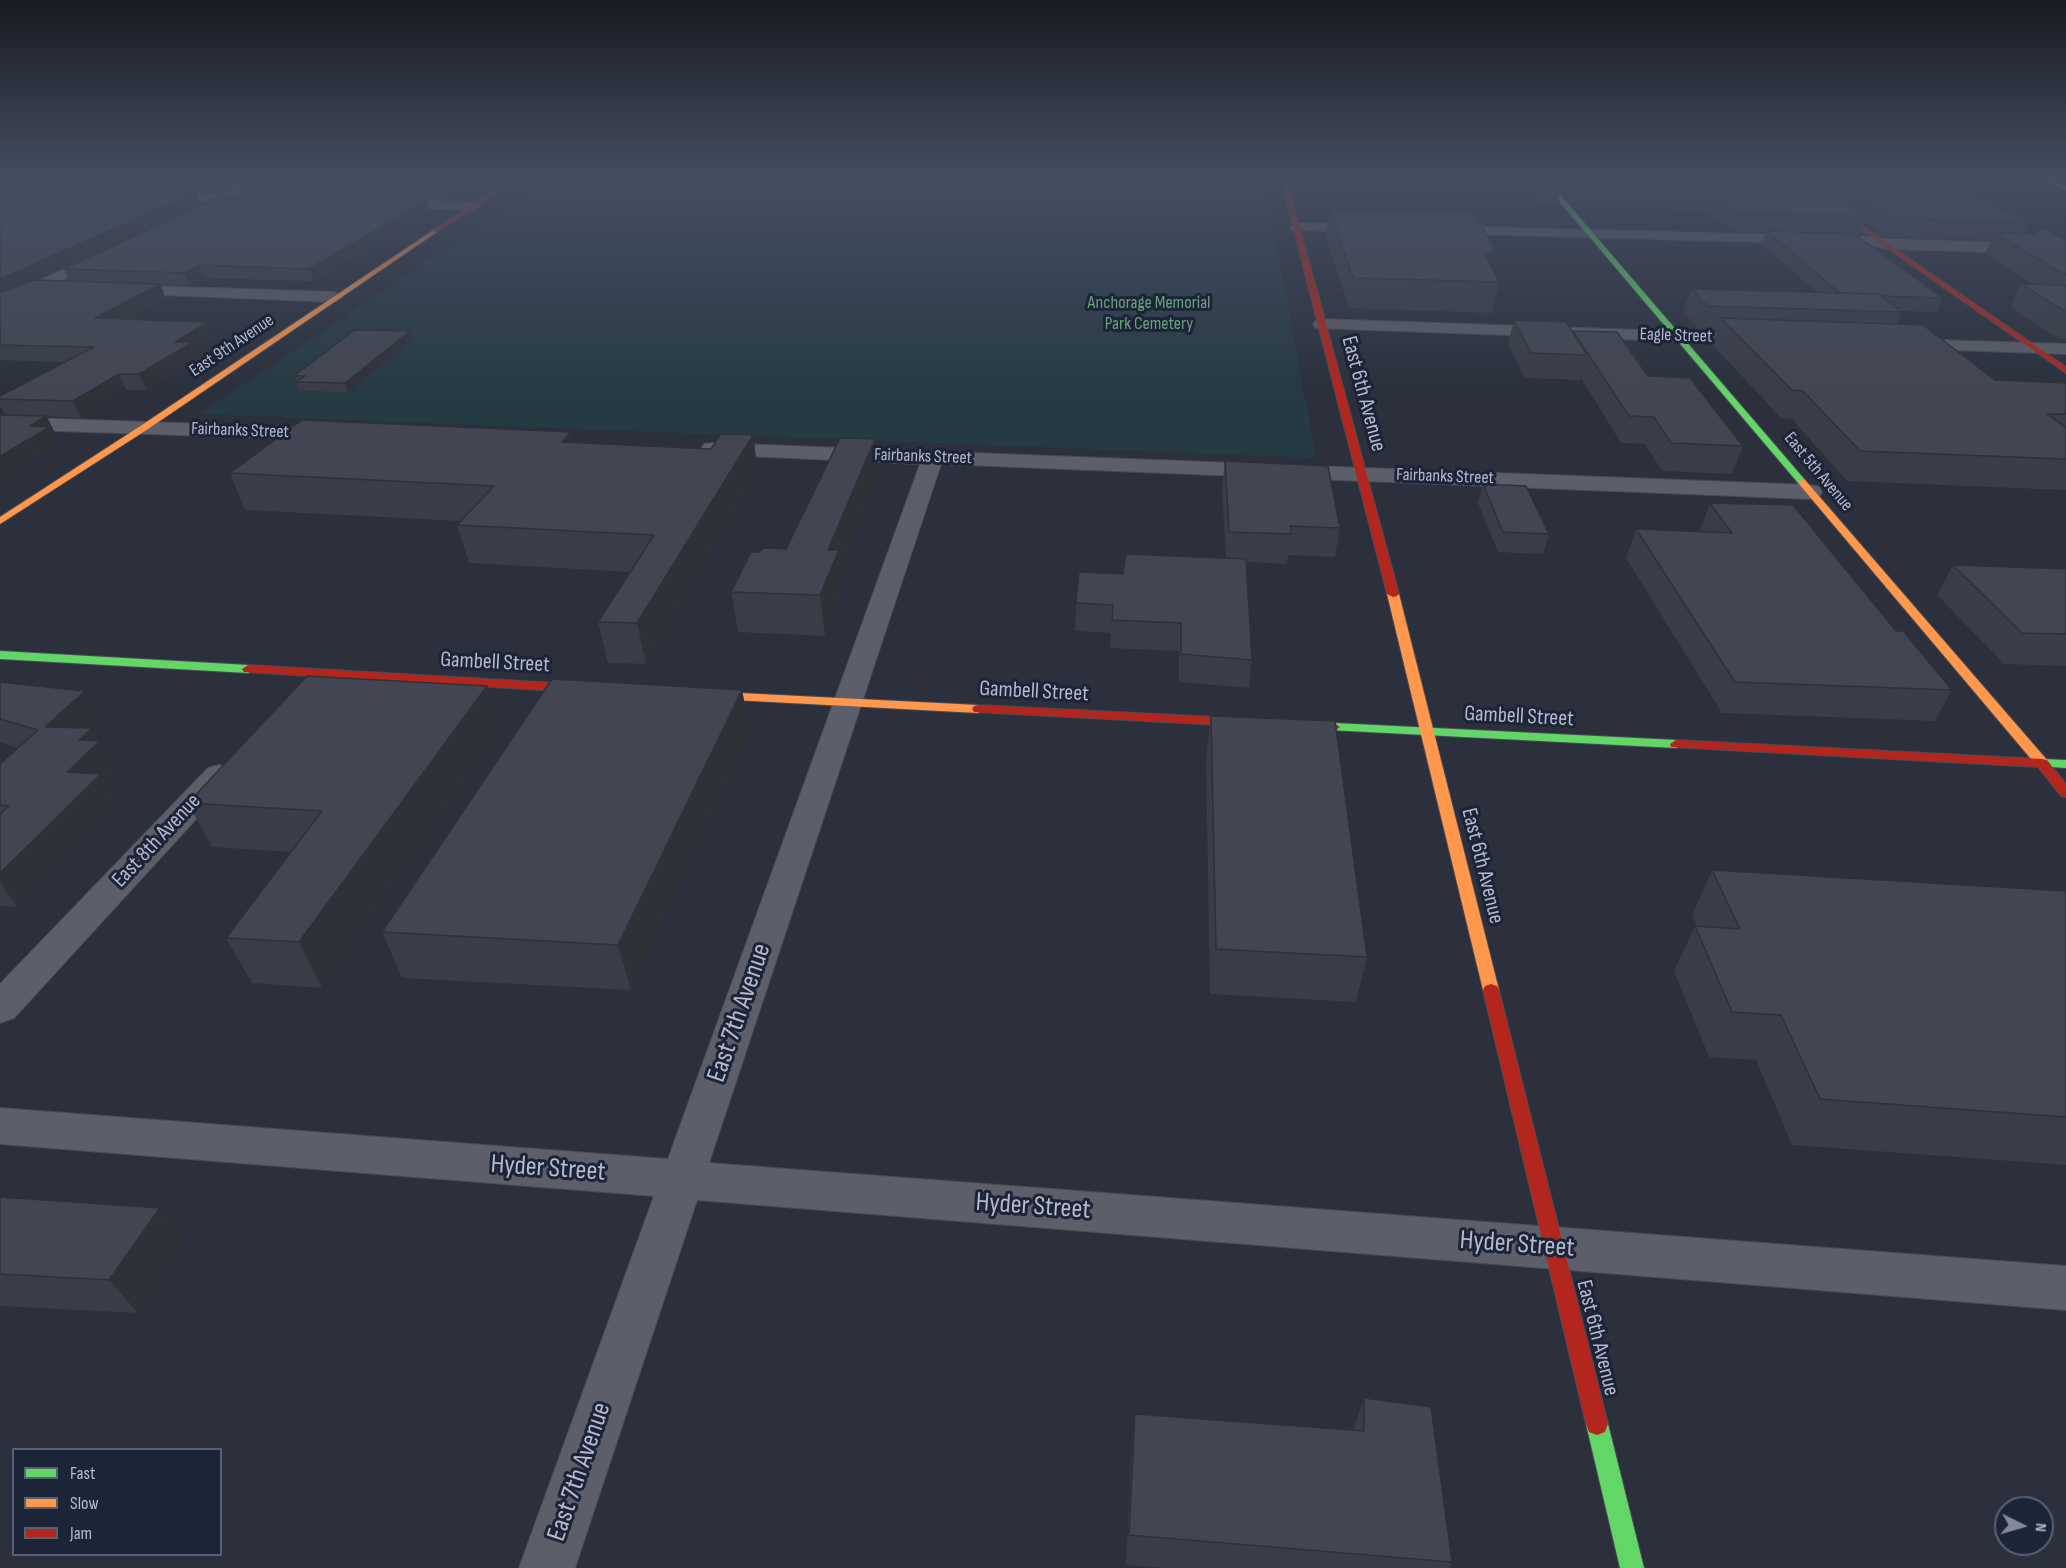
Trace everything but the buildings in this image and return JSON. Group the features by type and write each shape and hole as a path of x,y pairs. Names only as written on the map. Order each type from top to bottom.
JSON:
{"main road":[{"name":"East 9th Avenue","path":"0,521 145,427 408,249"},
{"name":"East 6th Avenue","path":"1303,249 1428,733 1632,1568"},
{"name":"East 5th Avenue","path":"1604,249 2066,793"},
{"path":"1895,249 2066,370"},
{"name":"Gambell Street","path":"0,655 600,690"},
{"name":"Gambell Street","path":"687,695 2066,764"}],"street":[{"path":"0,304 120,249"},
{"path":"0,286 71,288"},
{"path":"105,290 335,297"},
{"name":"Eagle Street","path":"1322,324 1770,339"},
{"path":"1884,343 2066,349"},
{"name":"Fairbanks Street","path":"0,423 341,435"},
{"name":"Fairbanks Street","path":"694,448 1811,492"},
{"name":"East 7th Avenue","path":"547,1568 933,457"},
{"path":"290,699 314,674"},
{"name":"East 8th Avenue","path":"0,1008 241,751"},
{"name":"Hyder Street","path":"0,1126 2066,1288"}],"green space":[{"name":"Anchorage Memorial Park Cemetery","path":"444,249 1277,249 1316,458 199,414"}],"traffic: fast":[{"path":"1603,249 1802,482"},
{"path":"0,655 248,669"},
{"path":"1334,727 1676,744"},
{"path":"2042,763 2066,764"},
{"path":"1597,1424 1632,1568"}],"traffic: slow":[{"path":"0,521 145,427 408,249"},
{"path":"1802,482 2042,763"},
{"path":"1393,594 1491,990"},
{"path":"700,695 978,709"}],"traffic: jam":[{"path":"1302,249 1393,594"},
{"path":"1892,249 2066,371"},
{"path":"248,669 591,689"},
{"path":"978,709 1334,727"},
{"path":"1676,744 2042,763 2066,793"},
{"path":"1491,990 1597,1424"}]}
